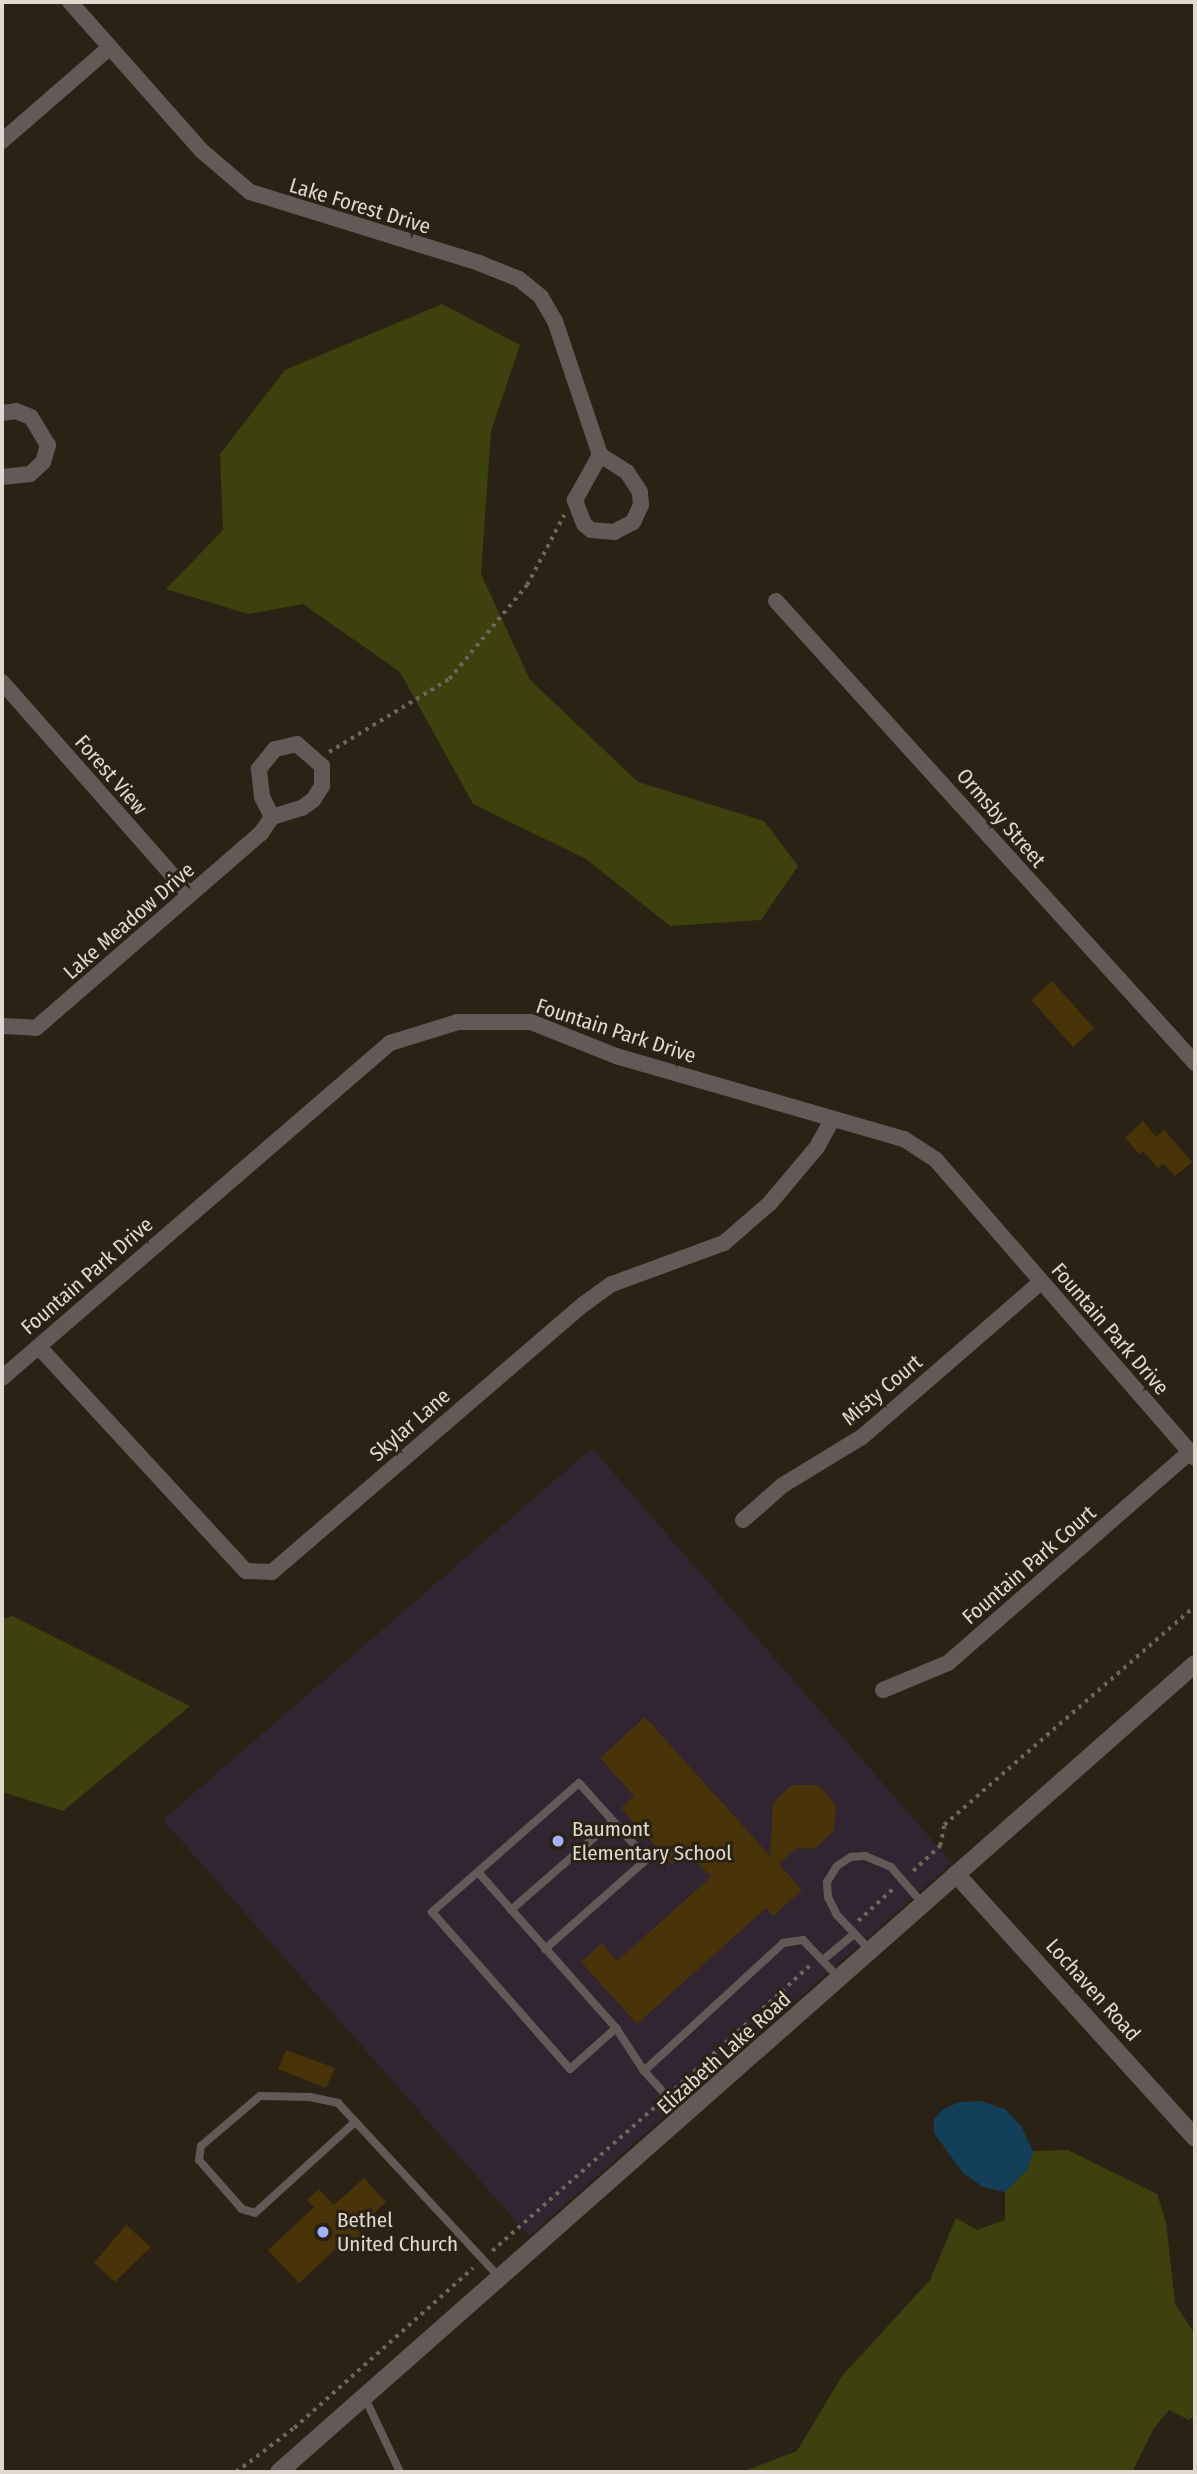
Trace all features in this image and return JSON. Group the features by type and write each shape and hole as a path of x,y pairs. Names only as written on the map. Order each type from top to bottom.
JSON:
{"street":[{"name":"Lake Forest Drive","path":"71,2 202,150 250,192 479,263 519,279 534,291 555,321 600,455"},
{"path":"2,141 110,47"},
{"path":"2,413 16,411 31,417 48,445 43,462 30,474 2,477"},
{"path":"600,455 636,483 641,505 626,527 602,532 584,524 576,505 579,486 600,455"},
{"name":"Ormsby Street","path":"776,601 1195,1063"},
{"name":"Forest View","path":"2,682 190,895"},
{"path":"272,817 259,783 259,769 265,757 285,745 298,744 318,760"},
{"name":"Lake Meadow Drive","path":"2,1026 36,1028 261,833 272,817 302,808 319,792 324,777 318,760"},
{"name":"Fountain Park Drive","path":"2,1378 275,1138 390,1044 458,1022 531,1022 616,1056 904,1139 936,1160 1193,1455"},
{"name":"Skylar Lane","path":"39,1347 246,1571 272,1572 584,1304 612,1284 724,1243 770,1203 817,1147 832,1120"},
{"name":"Misty Court","path":"743,1520 783,1485 862,1437 1041,1282"},
{"name":"Fountain Park Court","path":"883,1690 948,1663 1193,1455"},
{"name":"Elizabeth Lake Road","path":"279,2472 686,2117 1195,1664"},
{"name":"Lochaven Road","path":"956,1874 1195,2138"}],"lane":[{"path":"545,1949 647,1859 579,1783 432,1912 570,2068 616,2028"},
{"path":"511,1910 613,1821"},
{"path":"871,1951 851,1932 828,1897 827,1882 837,1866 851,1857 865,1856 891,1867 923,1904"},
{"path":"478,1872 616,2028 644,2071 686,2117"},
{"path":"821,1958 851,1932"},
{"path":"644,2071 783,1943 798,1937 840,1979"},
{"path":"355,2122 255,2213 242,2209 199,2160 201,2146 260,2096 310,2096 338,2103 501,2279"},
{"path":"365,2398 400,2472"}],"path":[{"path":"318,760 449,680 527,585 555,526 576,505"},
{"path":"851,1932 940,1846 944,1825 1195,1606"},
{"path":"236,2472 295,2428 821,1958"}],"shaded area":[{"name":"Baumont Elementary School","path":"592,1448 952,1863 529,2236 163,1820"}],"green space":[{"path":"442,304 520,345 491,431 481,574 530,680 638,782 764,821 798,866 761,920 670,926 586,859 473,804 400,672 303,604 248,614 166,589 223,530 220,454 285,370"},
{"path":"13,1616 190,1706 63,1811 2,1792 2,1619"},
{"path":"1068,2150 1157,2194 1166,2222 1175,2304 1195,2334 1195,2416 1189,2420 1169,2410 1154,2428 1132,2472 742,2472 797,2451 842,2376 930,2280 956,2218 977,2230 1005,2220 1005,2192 1027,2170 1033,2151"}],"water":[{"path":"981,2101 1005,2109 1021,2126 1033,2151 1027,2170 1005,2192 983,2187 963,2173 934,2133 934,2119 942,2110 959,2102"}],"building":[{"path":"1052,981 1094,1028 1073,1047 1031,1000"},
{"path":"1143,1121 1156,1137 1164,1130 1192,1162 1175,1176 1163,1163 1158,1168 1143,1151 1139,1154 1125,1138"},
{"path":"645,1717 770,1856 773,1803 792,1785 818,1785 836,1805 834,1831 814,1849 798,1847 779,1864 802,1890 773,1916 766,1908 637,2024 581,1962 602,1943 617,1961 711,1877 687,1851 672,1864 621,1808 634,1796 600,1758"},
{"path":"286,2050 335,2068 326,2088 278,2069"},
{"name":"Bethel United Church","path":"364,2178 386,2202 357,2229 362,2235 349,2247 344,2241 299,2283 268,2250 314,2207 307,2200 319,2189 334,2205"},
{"path":"126,2225 151,2247 115,2282 94,2263"}],"place":[{"name":"Baumont Elementary School","path":"558,1841"},
{"name":"Bethel United Church","path":"323,2232"}]}
